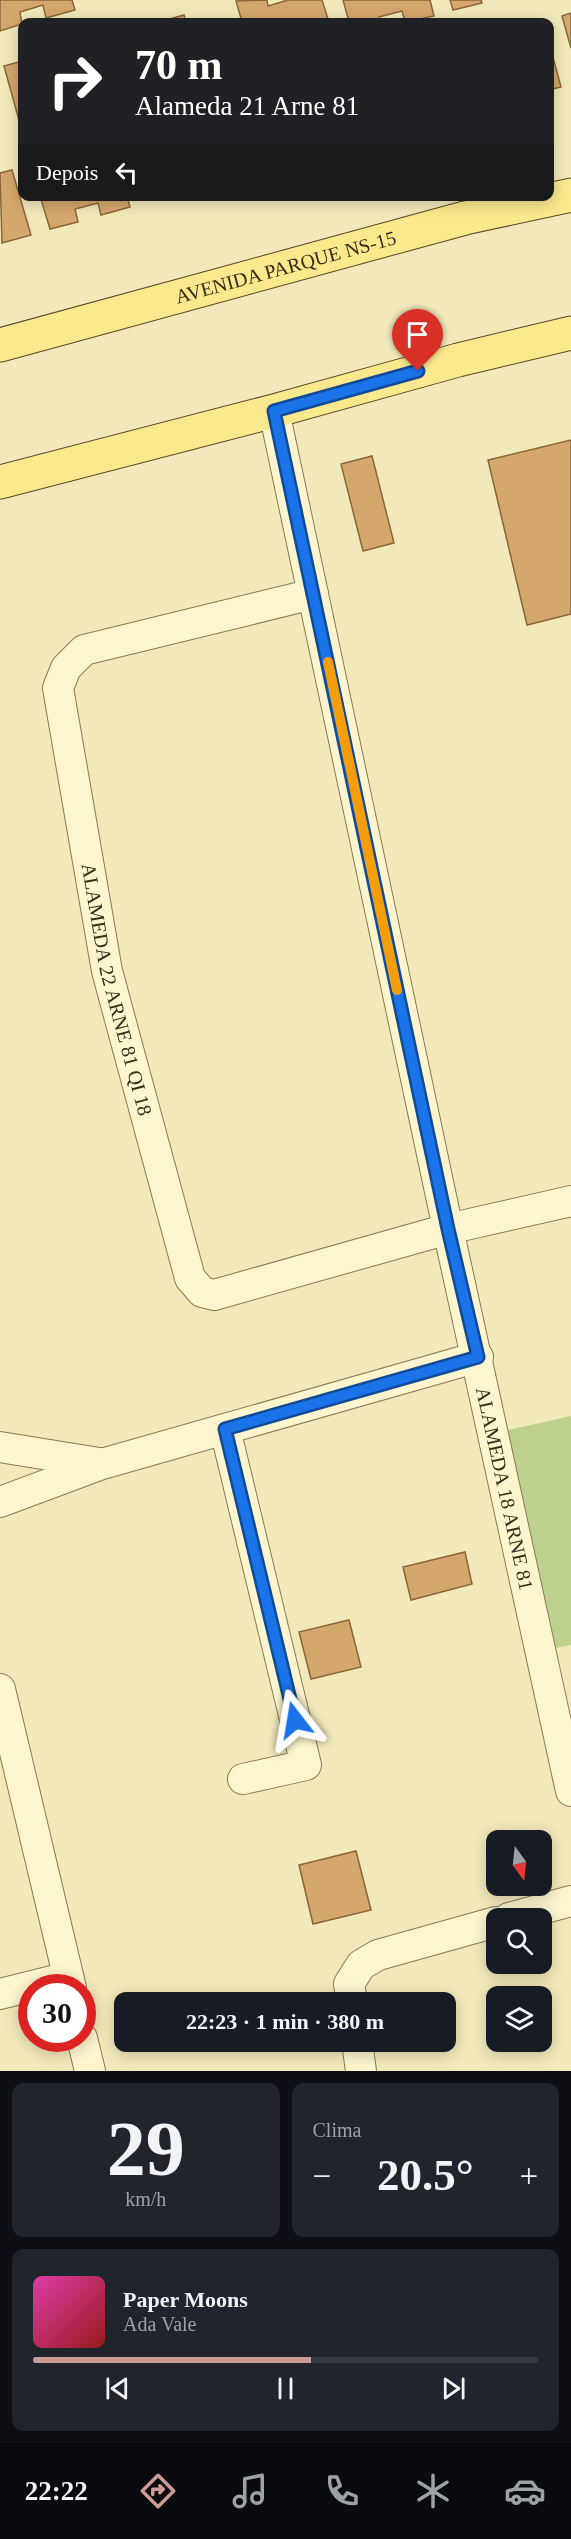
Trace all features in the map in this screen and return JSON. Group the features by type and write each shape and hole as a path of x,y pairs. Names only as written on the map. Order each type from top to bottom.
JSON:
{"main road":[{"name":"AVENIDA PARQUE NS-15","path":"554,199 571,195"},
{"name":"AVENIDA PARQUE NS-15","path":"0,345 465,218 543,201"},
{"path":"0,482 274,411 458,360 571,333"}],"street":[{"name":"ALAMEDA 18 ARNE 81","path":"274,411 448,1229 478,1357 571,1791"},
{"name":"ALAMEDA 22 ARNE 81 QI 18","path":"313,594 84,650 66,668 58,688 106,971 190,1278 202,1292 214,1295 448,1229"},
{"path":"448,1229 571,1201"},
{"path":"0,1502 102,1464 478,1357"},
{"path":"225,1429 306,1765 243,1779"},
{"path":"0,1447 102,1464"},
{"path":"0,1689 67,1974"},
{"path":"545,1908 571,1901"},
{"path":"350,1992 349,1984 361,1965 378,1955 486,1925"},
{"path":"0,1994 18,1991"},
{"path":"85,2052 90,2071"},
{"path":"358,2052 361,2071"}],"green space":[{"path":"571,1416 571,1645 550,1649 503,1431"}],"building":[{"path":"0,0 72,0 75,10 46,18 43,5 20,12 21,18 18,18 18,25 0,31"},
{"path":"267,0 268,6 288,0 322,0 328,18 241,18 236,1"},
{"path":"343,0 430,0 434,16 404,18 402,11 379,18 348,18"},
{"path":"450,0 481,0 482,3 453,10"},
{"path":"571,13 571,48 562,16"},
{"path":"554,61 561,87 554,89"},
{"path":"18,62 18,117 4,66"},
{"path":"12,170 18,191 18,201 21,201 31,235 2,243 0,173"},
{"path":"42,201 128,201 130,207 101,215 98,203 75,209 78,222 50,229"},
{"path":"571,440 571,614 527,625 488,460"},
{"path":"372,456 394,543 363,551 341,464"},
{"path":"465,1552 472,1584 411,1600 403,1567"},
{"path":"349,1620 361,1667 311,1679 299,1632"},
{"path":"356,1851 371,1910 313,1924 299,1865"}],"slow traffic":[{"path":"328,662 397,990"}],"route":[{"path":"295,1720 225,1429 478,1357 448,1229 274,411 418,371"}]}
